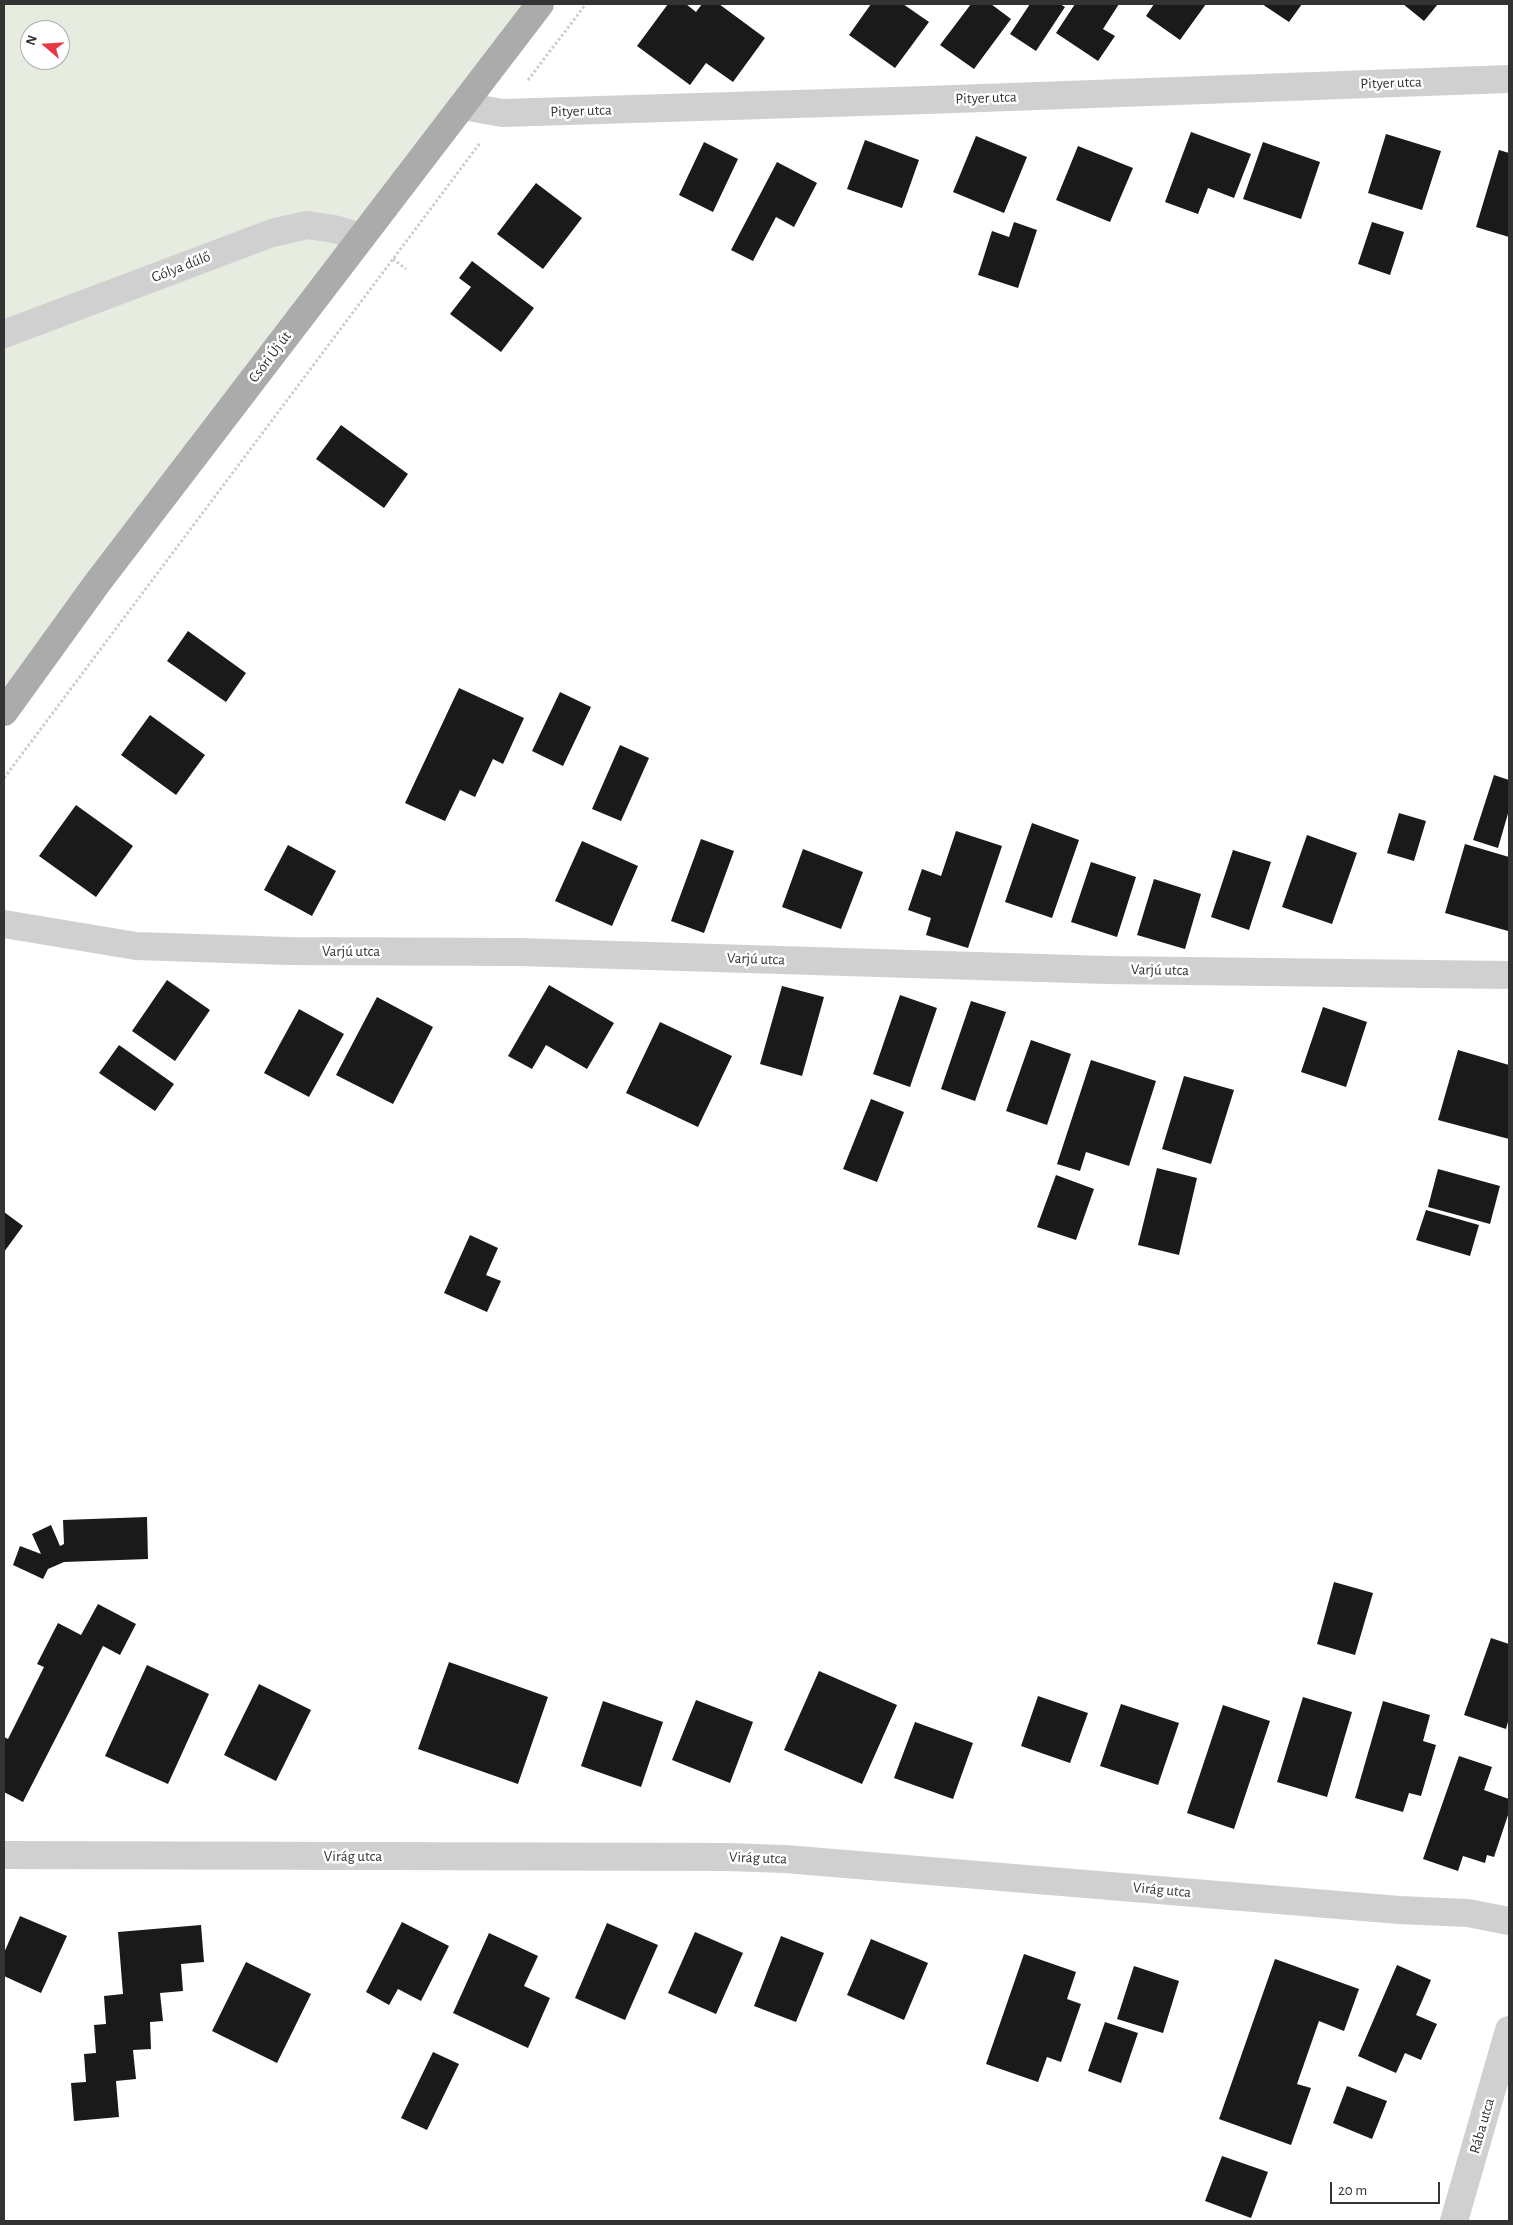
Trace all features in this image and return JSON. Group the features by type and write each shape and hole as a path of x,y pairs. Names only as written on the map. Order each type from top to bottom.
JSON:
{"main road":[{"name":"Csóri Új út","path":"4,712 98,582 540,4"}],"street":[{"name":"Pityer utca","path":"463,106 502,113 917,101 1509,79"},
{"name":"Gólya dűlő","path":"4,334 272,233 307,225 334,229 362,237"},
{"name":"Varjú utca","path":"4,924 136,946 278,951 519,952 1116,970 1509,975"},
{"name":"Virág utca","path":"4,1855 728,1857 785,1859 1399,1910 1468,1913 1509,1920"},
{"name":"Rába utca","path":"1454,2221 1509,2030"}],"path":[{"path":"4,778 393,259 406,269"}],"shaded area":[{"path":"4,4 540,4 4,712"}],"building":[{"path":"668,4 686,4 696,12 702,4 719,4 765,38 733,82 706,63 690,85 637,46"},
{"path":"871,4 903,4 929,22 895,68 849,35"},
{"path":"971,4 991,4 1011,19 974,69 940,45"},
{"path":"1030,4 1060,4 1065,7 1036,51 1010,34"},
{"path":"1075,4 1119,4 1103,29 1115,36 1098,61 1056,33"},
{"path":"1154,4 1206,4 1180,40 1146,16"},
{"path":"1262,4 1302,4 1289,22"},
{"path":"1403,4 1438,4 1424,21"},
{"path":"1191,132 1251,154 1234,198 1208,188 1198,214 1165,202"},
{"path":"1386,134 1441,151 1422,210 1368,193"},
{"path":"976,136 1027,157 1004,213 953,192"},
{"path":"865,140 919,160 902,208 847,189"},
{"path":"704,142 738,159 713,212 679,195"},
{"path":"1263,142 1320,162 1301,219 1243,199"},
{"path":"1078,146 1133,168 1110,222 1056,200"},
{"path":"1499,150 1509,153 1509,237 1476,227"},
{"path":"777,162 817,183 794,227 776,217 753,261 731,250"},
{"path":"536,183 582,218 543,269 497,234"},
{"path":"1014,222 1037,230 1018,288 978,275 992,231 1009,237"},
{"path":"1372,222 1404,232 1390,275 1358,264"},
{"path":"472,261 534,308 501,352 450,314 471,287 459,278"},
{"path":"341,425 408,474 384,508 316,459"},
{"path":"188,631 246,673 226,702 167,661"},
{"path":"459,688 524,718 503,764 493,759 475,797 460,790 445,821 405,803"},
{"path":"560,692 591,707 563,766 532,751"},
{"path":"150,715 205,755 176,795 121,755"},
{"path":"620,745 649,758 621,821 592,809"},
{"path":"1494,775 1509,780 1509,810 1498,848 1473,840"},
{"path":"76,805 133,846 96,897 39,856"},
{"path":"1399,813 1426,821 1414,861 1387,853"},
{"path":"1032,823 1079,840 1052,918 1005,902"},
{"path":"956,831 1002,846 968,948 926,935 931,918 908,910 922,869 941,876"},
{"path":"1307,835 1357,853 1332,924 1282,907"},
{"path":"701,839 734,851 704,933 671,921"},
{"path":"582,841 638,866 612,926 555,901"},
{"path":"1465,844 1509,857 1508,931 1445,913"},
{"path":"288,845 336,871 312,916 264,890"},
{"path":"803,849 863,872 841,929 782,907"},
{"path":"1233,850 1271,862 1249,930 1211,917"},
{"path":"1091,862 1136,877 1117,937 1071,922"},
{"path":"1154,879 1201,894 1185,949 1137,935"},
{"path":"167,980 210,1010 175,1061 132,1031"},
{"path":"549,985 614,1023 587,1069 546,1045 532,1069 508,1056"},
{"path":"782,986 824,997 802,1076 760,1064"},
{"path":"900,995 937,1008 910,1087 873,1074"},
{"path":"377,997 433,1027 393,1104 336,1075"},
{"path":"971,1001 1006,1012 975,1101 941,1089"},
{"path":"1323,1007 1367,1022 1346,1087 1301,1072"},
{"path":"299,1009 344,1034 309,1097 264,1073"},
{"path":"660,1022 732,1056 698,1127 626,1093"},
{"path":"1031,1040 1071,1054 1047,1125 1006,1111"},
{"path":"119,1045 174,1084 155,1111 99,1073"},
{"path":"1458,1050 1509,1065 1509,1139 1438,1120"},
{"path":"1091,1060 1156,1081 1129,1166 1086,1152 1080,1171 1057,1164"},
{"path":"1184,1076 1234,1090 1211,1164 1162,1149"},
{"path":"871,1099 904,1112 877,1182 843,1169"},
{"path":"1157,1168 1197,1178 1179,1255 1138,1245"},
{"path":"1438,1169 1500,1186 1490,1224 1428,1207"},
{"path":"1056,1175 1094,1189 1076,1240 1037,1227"},
{"path":"1426,1210 1479,1225 1470,1256 1416,1240"},
{"path":"4,1212 23,1226 4,1252"},
{"path":"470,1235 498,1248 486,1275 501,1281 487,1312 444,1293"},
{"path":"147,1517 148,1559 64,1562 48,1569 43,1579 13,1565 20,1546 41,1554 32,1534 51,1525 60,1546 64,1544 63,1520"},
{"path":"1334,1582 1373,1593 1355,1655 1317,1644"},
{"path":"98,1604 136,1624 120,1655 103,1646 23,1802 4,1792 4,1737 8,1739 44,1667 37,1664 58,1623 81,1635"},
{"path":"1491,1638 1509,1644 1509,1718 1506,1729 1464,1715"},
{"path":"449,1662 548,1697 518,1784 418,1749"},
{"path":"147,1665 209,1694 168,1784 105,1756"},
{"path":"819,1671 897,1705 862,1784 784,1750"},
{"path":"259,1684 311,1710 276,1781 224,1755"},
{"path":"1038,1696 1088,1713 1070,1763 1021,1746"},
{"path":"1303,1697 1352,1712 1327,1797 1277,1782"},
{"path":"696,1700 753,1722 730,1783 672,1760"},
{"path":"603,1701 663,1722 641,1787 581,1766"},
{"path":"1383,1701 1430,1715 1423,1741 1436,1745 1421,1796 1409,1793 1403,1812 1355,1798"},
{"path":"1121,1704 1179,1723 1158,1785 1100,1766"},
{"path":"1223,1705 1270,1721 1234,1829 1187,1813"},
{"path":"915,1722 973,1743 953,1799 894,1778"},
{"path":"1459,1756 1492,1767 1484,1790 1509,1799 1509,1812 1494,1857 1487,1855 1485,1863 1463,1856 1458,1871 1423,1859"},
{"path":"20,1916 67,1936 41,1993 4,1976 4,1953"},
{"path":"402,1922 449,1946 421,2001 398,1989 389,2005 366,1992"},
{"path":"607,1923 658,1945 625,2020 575,1998"},
{"path":"201,1925 204,1962 181,1964 183,1991 160,1993 163,2021 150,2022 151,2049 133,2050 136,2079 116,2081 119,2117 74,2121 71,2083 86,2082 84,2054 96,2053 94,2025 106,2024 104,1996 123,1994 118,1932"},
{"path":"695,1932 743,1953 716,2014 668,1993"},
{"path":"489,1933 538,1956 524,1986 550,1998 528,2048 453,2013"},
{"path":"781,1936 824,1953 796,2022 754,2006"},
{"path":"871,1939 928,1963 904,2020 847,1995"},
{"path":"1024,1954 1076,1972 1067,1999 1081,2004 1061,2062 1047,2057 1038,2082 986,2064"},
{"path":"1275,1959 1359,1989 1344,2031 1319,2021 1297,2084 1311,2088 1291,2145 1219,2119"},
{"path":"246,1962 311,1994 277,2063 212,2031"},
{"path":"1397,1965 1431,1980 1416,2015 1437,2024 1421,2060 1405,2053 1396,2073 1358,2056"},
{"path":"1134,1966 1179,1981 1163,2033 1117,2019"},
{"path":"1105,2022 1138,2033 1121,2083 1088,2071"},
{"path":"433,2052 459,2064 427,2130 401,2118"},
{"path":"1347,2086 1387,2101 1372,2139 1333,2123"},
{"path":"1222,2156 1268,2172 1251,2218 1205,2201"}]}
